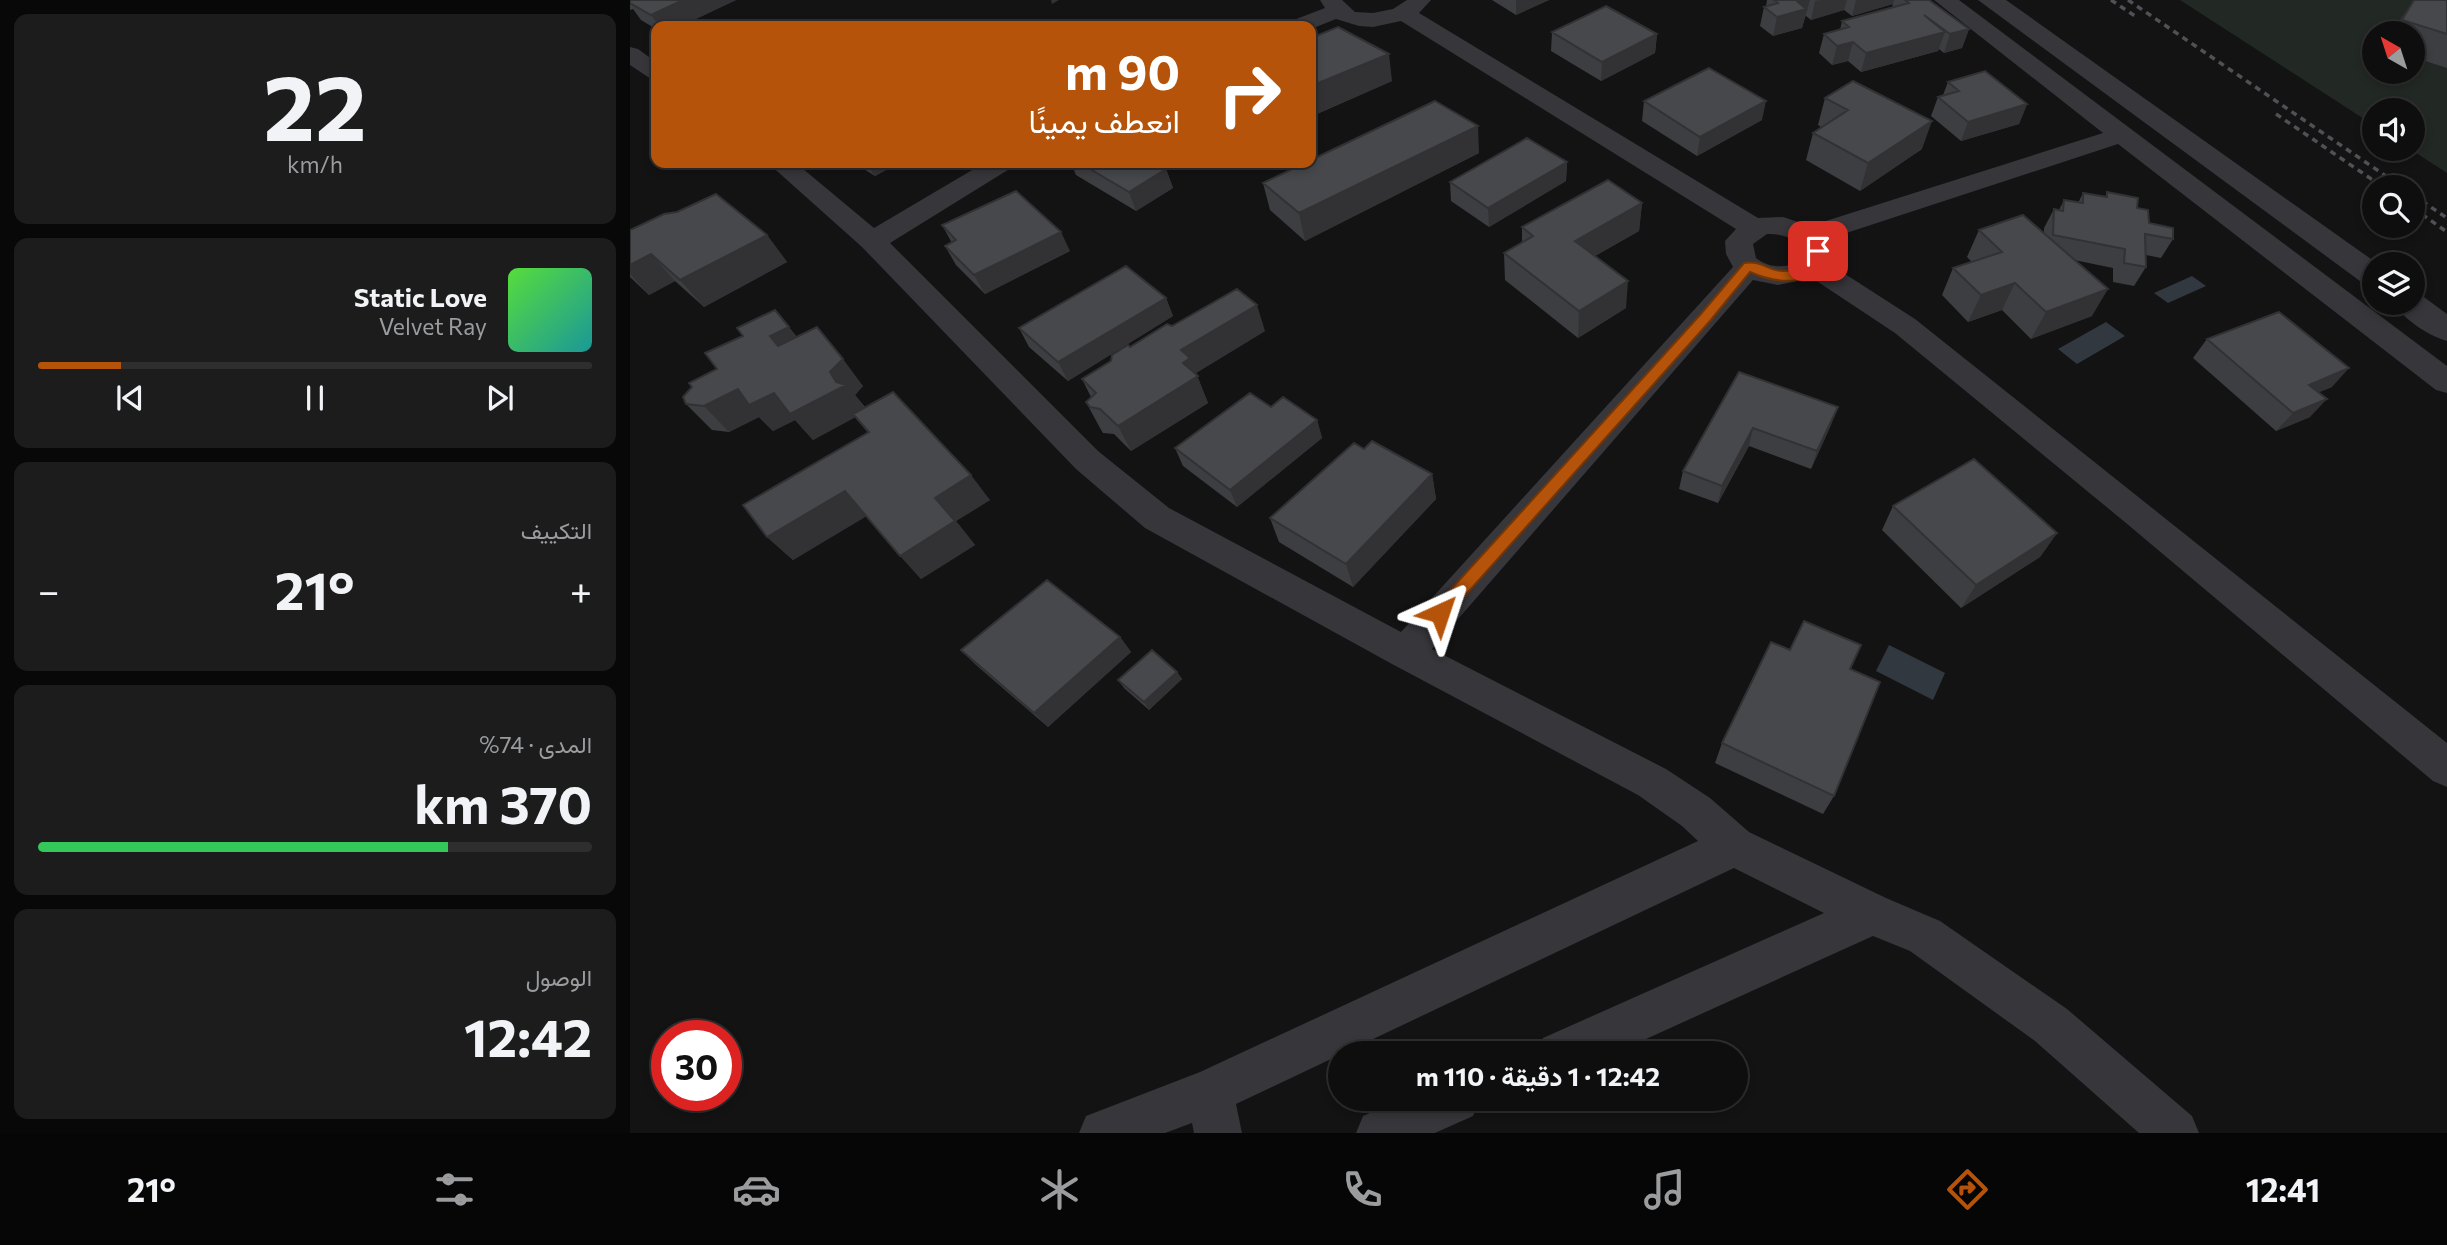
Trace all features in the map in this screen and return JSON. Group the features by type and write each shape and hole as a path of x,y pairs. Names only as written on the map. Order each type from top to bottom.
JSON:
{"street":[{"path":"1945,0 2447,382"},
{"path":"1990,0 2362,268"},
{"path":"1306,21 1331,4 1347,16 1368,20 1391,18 1412,7 1754,228"},
{"path":"630,54 651,69"},
{"path":"2124,134 1811,251 1795,276 1770,276 1748,266 1738,249 1739,241 1754,228 1782,225 1811,251 1872,302 2138,513 2447,768"},
{"path":"787,168 873,241 1087,460 1157,518 1405,653 1652,782 1696,812 1734,846 1872,914 1925,936 2051,1025 2175,1133"},
{"path":"873,241 994,168"},
{"path":"1405,653 1580,454 1705,318 1748,266"},
{"path":"2425,314 2447,330"},
{"path":"1103,1133 1214,1113 1734,846"},
{"path":"1588,1041 1872,914"},
{"path":"1380,1133 1430,1111"}],"shaded area":[{"path":"2180,0 2447,0 2447,173 2425,159 2425,98 2362,98 2362,118"},
{"path":"2192,276 2206,286 2168,303 2154,293"},
{"path":"2106,322 2125,336 2077,364 2058,349"},
{"path":"1889,645 1945,673 1933,700 1876,671"}],"building":[{"path":"630,0 683,0 651,15 630,3"},
{"path":"1774,0 1801,0 1797,1 1806,9 1777,17 1764,7 1778,3"},
{"path":"1905,0 1929,0 1969,29 1950,34 1924,15 1945,32 1866,53 1853,42 1837,46 1824,34 1849,27 1842,21 1909,3"},
{"path":"2414,0 2447,0 2447,34 2426,27 2426,21 2402,20"},
{"path":"1606,6 1657,34 1602,62 1552,32"},
{"path":"1338,27 1389,54 1316,84 1316,36"},
{"path":"1709,68 1766,101 1700,137 1644,101"},
{"path":"1985,71 2027,104 1968,122 1938,97 1959,91 1948,82"},
{"path":"1853,81 1932,121 1868,163 1813,133 1848,110 1825,98"},
{"path":"1435,101 1478,126 1299,213 1263,183 1294,168 1316,168 1316,158"},
{"path":"1527,138 1567,162 1488,208 1450,182"},
{"path":"1088,168 1166,169 1129,192"},
{"path":"1608,180 1642,203 1575,241 1628,281 1579,311 1504,253 1533,236 1522,227"},
{"path":"1016,191 1061,232 974,275 945,246 956,240 942,225"},
{"path":"2107,192 2138,198 2137,208 2148,210 2149,223 2173,228 2173,239 2145,234 2146,267 2124,263 2125,249 2053,235 2054,209 2063,211 2064,200 2083,203 2083,193 2107,197"},
{"path":"716,194 767,235 680,280 651,254 630,265 630,230"},
{"path":"2023,215 2108,289 2046,312 2015,283 1981,295 1953,268 2002,252 1979,230"},
{"path":"1126,266 1166,298 1058,362 1019,328"},
{"path":"1237,289 1257,305 1181,350 1190,358 1183,363 1198,376 1118,426 1100,409 1090,407 1086,402 1096,393 1082,379 1111,361 1112,355 1167,324 1172,326"},
{"path":"775,310 789,327 770,336 778,346 817,327 843,359 830,372 836,382 846,385 790,414 774,393 749,405 738,389 704,406 686,404 683,397 692,387 689,383 717,369 705,353 743,336 737,328"},
{"path":"2279,312 2349,368 2309,385 2327,399 2293,413 2207,339"},
{"path":"1739,372 1838,407 1817,451 1753,428 1722,486 1683,471"},
{"path":"893,392 971,475 935,498 955,521 900,556 845,491 767,537 743,505 869,432 853,414"},
{"path":"1250,393 1271,407 1283,397 1317,420 1230,490 1175,448"},
{"path":"1372,441 1432,474 1346,564 1270,518 1354,443 1364,449"},
{"path":"1974,459 2057,533 1976,585 1893,506"},
{"path":"1047,580 1120,637 1034,713 961,650"},
{"path":"1804,621 1861,645 1850,669 1880,682 1834,796 1722,743 1771,642 1790,650"},
{"path":"1152,650 1177,672 1144,702 1118,680"}],"railway":[{"path":"2111,0 2135,16"},
{"path":"2128,0 2384,175"},
{"path":"2276,114 2365,175"},
{"path":"2425,203 2447,218"},
{"path":"2425,216 2447,232"}],"route":[{"path":"1440,613 1580,454 1705,318 1748,266 1770,276 1795,276 1813,266 1818,251"}]}
